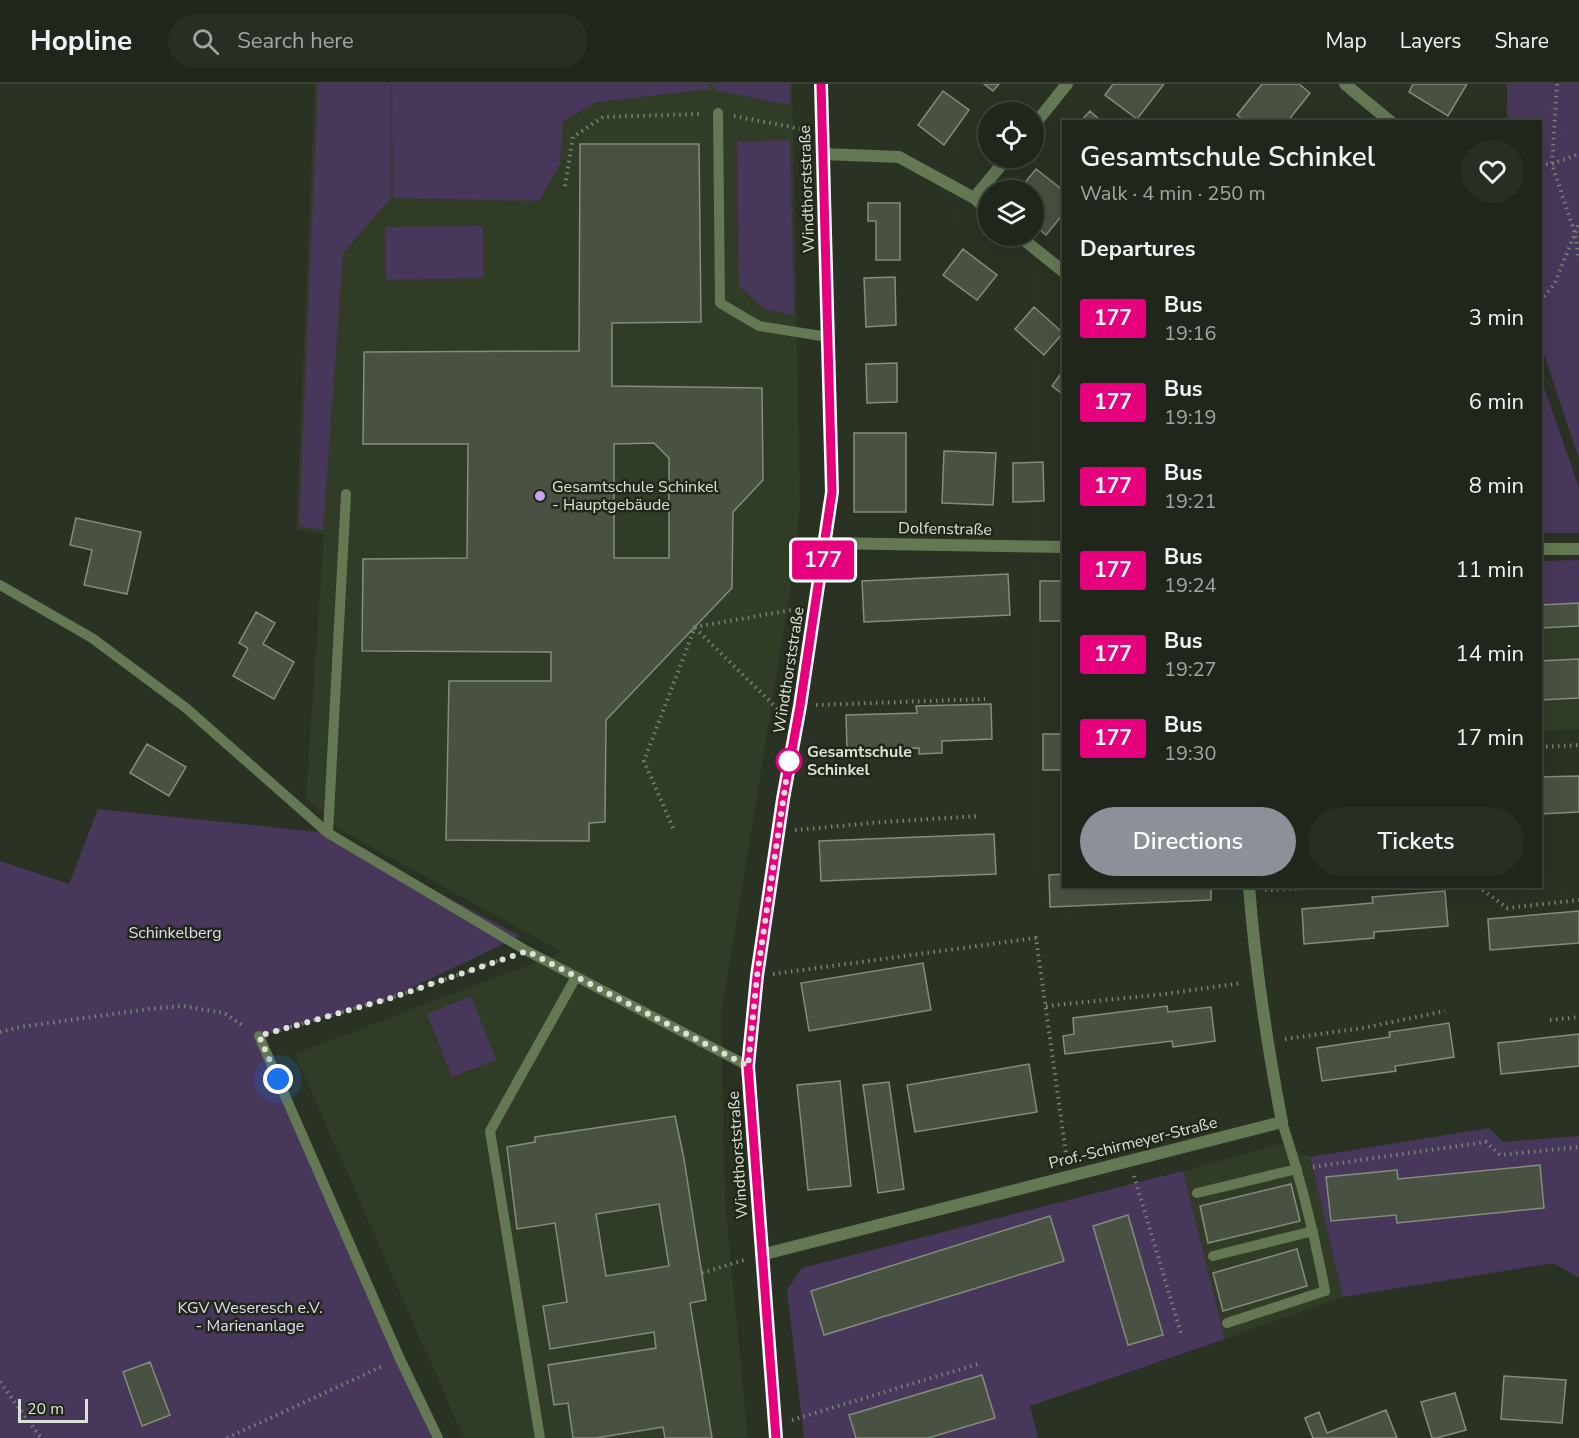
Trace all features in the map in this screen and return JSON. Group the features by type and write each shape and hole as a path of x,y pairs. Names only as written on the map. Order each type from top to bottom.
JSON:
{"street":[{"name":"Windthorststraße","path":"775,1432 748,1066 757,976 789,761 797,727 826,543 832,492 821,84"},
{"path":"1044,113 1067,84"},
{"path":"1345,84 1389,120"},
{"path":"823,154 899,157 978,201"},
{"path":"974,198 999,168"},
{"path":"1032,246 1062,270"},
{"name":"Dolfenstraße","path":"826,543 1062,547"},
{"path":"1542,549 1579,549"},
{"path":"1249,889 1258,981 1282,1122"},
{"name":"Prof.-Schirmeyer-Straße","path":"761,1255 1282,1122"}],"lane":[{"path":"718,113 720,303 759,326 828,337"},
{"path":"328,833 346,494"},
{"path":"0,585 92,638 186,708 328,833 527,951 748,1066"},
{"path":"540,1438 490,1131 576,977"},
{"path":"259,1036 400,1359 438,1438"},
{"path":"1227,1323 1325,1291 1313,1230 1282,1122"},
{"path":"1197,1193 1297,1169"},
{"path":"1212,1256 1313,1230"}],"path":[{"path":"1557,84 1552,164 1575,234 1579,260"},
{"path":"565,186 573,137 603,117 718,113 822,133"},
{"path":"1542,164 1552,164 1579,154"},
{"path":"1542,299 1554,285 1579,223"},
{"path":"695,627 816,606"},
{"path":"695,627 797,727"},
{"path":"673,828 645,761 695,627"},
{"path":"800,706 985,699"},
{"path":"1542,747 1579,745"},
{"path":"779,831 979,816"},
{"path":"1249,889 1284,888"},
{"path":"1481,888 1507,908 1579,900"},
{"path":"757,976 1036,938 1069,1176"},
{"path":"0,1032 20,1027 182,1006 224,1013 259,1036 388,999 527,951"},
{"path":"1046,1006 1165,994 1258,981"},
{"path":"1267,1041 1363,1028 1445,1011"},
{"path":"1550,1020 1579,1017"},
{"path":"1297,1169 1486,1142 1500,1155 1579,1147"},
{"path":"1129,1161 1181,1333"},
{"path":"702,1273 728,1265"},
{"path":"227,1438 400,1359"},
{"path":"775,1432 981,1363"},
{"path":"0,1382 41,1438"}],"shaded area":[{"name":"Gesamtschule Schinkel","path":"315,84 792,84 800,503 790,593 721,1016 725,1203 748,1438 464,1438 295,1054 562,952 339,829 306,797 324,534 296,529"},
{"path":"1579,603 1579,729 1542,731 1542,605"},
{"path":"1280,1144 1310,1157 1343,1297 1225,1339 1183,1171"}],"green space":[{"path":"318,84 391,84 391,198 343,253 323,530 299,526"},
{"path":"392,84 707,84 711,89 597,102 563,121 560,164 539,201 393,198"},
{"path":"711,84 790,84 790,105 716,90"},
{"path":"1507,84 1579,84 1579,459 1542,349 1542,120 1507,120"},
{"path":"790,140 794,315 764,309 739,286 737,142"},
{"path":"483,226 484,278 386,280 385,227"},
{"path":"1542,382 1579,488 1579,533 1542,533"},
{"path":"1579,560 1579,603 1542,605 1542,561"},
{"name":"Schinkelberg","path":"98,809 328,833 520,936 388,999 260,1036 432,1438 0,1438 0,861 69,884"},
{"path":"471,996 496,1060 452,1077 427,1014"},
{"path":"1489,1128 1503,1142 1579,1136 1579,1278 1554,1263 1343,1297 1310,1157"},
{"path":"1183,1171 1225,1339 1030,1406 1038,1438 804,1438 787,1290 802,1268"}],"building":[{"path":"984,84 999,84 993,91"},
{"path":"1113,84 1164,84 1137,119 1105,95"},
{"path":"1262,84 1299,84 1310,93 1289,120 1243,120 1237,115"},
{"path":"1413,84 1467,84 1448,116 1409,92"},
{"path":"943,91 969,110 944,145 918,125"},
{"path":"1090,111 1100,120 1082,120"},
{"name":"Gesamtschule Schinkel - Hauptgebäude","path":"580,144 699,144 701,322 612,323 612,386 762,388 763,480 733,512 732,588 606,720 605,822 589,823 589,841 446,840 449,681 551,681 551,652 362,651 363,559 467,558 468,444 363,444 364,352 579,351","holes":["654,443 669,458 669,558 614,558 614,444"]},
{"path":"1036,169 1062,189 1062,215 1046,235 1044,233 1044,180 1027,180"},
{"path":"868,203 900,203 900,260 876,260 876,221 868,221"},
{"path":"963,249 997,275 977,300 943,275"},
{"path":"895,277 896,325 866,327 864,278"},
{"path":"1034,307 1062,334 1044,355 1015,329"},
{"path":"897,363 897,402 867,403 866,364"},
{"path":"1062,372 1062,392 1052,386"},
{"path":"854,433 906,433 906,512 854,512"},
{"path":"944,451 996,453 993,505 942,503"},
{"path":"1043,462 1044,501 1013,502 1013,463"},
{"path":"76,518 141,532 127,594 84,585 92,550 70,545"},
{"path":"1008,574 1010,615 864,622 862,581"},
{"path":"1040,581 1062,581 1062,621 1040,621"},
{"path":"1579,603 1579,626 1542,628 1542,605"},
{"path":"256,612 275,623 263,644 294,662 274,699 233,676 248,648 239,643"},
{"path":"1579,659 1579,698 1542,700 1542,661"},
{"path":"991,704 992,739 942,741 942,753 919,754 919,748 847,750 846,715 917,713 916,706"},
{"path":"1043,734 1062,734 1062,770 1043,770"},
{"path":"147,744 186,767 169,796 130,773"},
{"path":"1579,776 1579,812 1542,814 1542,777"},
{"path":"994,834 996,874 821,881 819,841"},
{"path":"1062,874 1062,888 1211,888 1211,900 1050,907 1049,875"},
{"path":"1445,891 1448,926 1374,932 1374,938 1304,944 1302,909 1373,903 1372,897"},
{"path":"1579,911 1579,943 1490,950 1488,919"},
{"path":"923,963 931,1010 809,1031 801,983"},
{"path":"1167,1006 1168,1012 1211,1007 1215,1041 1173,1047 1172,1041 1065,1054 1063,1036 1074,1034 1073,1018"},
{"path":"1449,1023 1454,1057 1395,1066 1396,1071 1322,1081 1317,1048 1390,1037 1389,1032"},
{"path":"1579,1034 1579,1066 1501,1074 1498,1043"},
{"path":"1029,1064 1037,1112 915,1132 907,1085"},
{"path":"840,1081 851,1186 808,1190 797,1085"},
{"path":"889,1082 904,1189 878,1193 863,1085"},
{"path":"675,1116 706,1300 690,1303 712,1438 665,1438 663,1427 596,1438 573,1438 568,1403 554,1405 548,1365 656,1348 654,1332 550,1349 543,1306 567,1302 555,1223 517,1229 507,1147 535,1142 535,1137","holes":["659,1204 669,1266 606,1276 596,1214"]},
{"path":"1540,1165 1544,1208 1397,1223 1396,1215 1331,1221 1326,1177 1397,1170 1398,1179"},
{"path":"1291,1184 1300,1221 1208,1243 1200,1206"},
{"path":"1128,1215 1163,1335 1128,1345 1093,1226"},
{"path":"1050,1216 1064,1261 824,1335 811,1291"},
{"path":"1297,1249 1307,1286 1223,1311 1213,1273"},
{"path":"150,1362 170,1415 142,1426 123,1372"},
{"path":"982,1375 995,1418 928,1438 856,1438 849,1415"},
{"path":"1504,1376 1566,1380 1562,1423 1501,1419"},
{"path":"1455,1393 1466,1430 1432,1438 1421,1402"},
{"path":"1386,1410 1397,1438 1313,1438 1305,1418 1319,1412 1327,1433"}],"bus line":[{"name":"177","path":"776,1438 748,1066 757,976 789,761 797,727 826,543 832,492 821,84"}],"place":[{"name":"Gesamtschule Schinkel - Hauptgebäude","path":"540,496"},
{"name":"Gesamtschule Schinkel","path":"789,761"}],"route":[{"path":"278,1079 259,1036 388,999 527,951 748,1066 757,976 789,761"}],"park label":[{"name":"KGV Weseresch e.V. - Marienanlage","path":"250,1317"}]}
